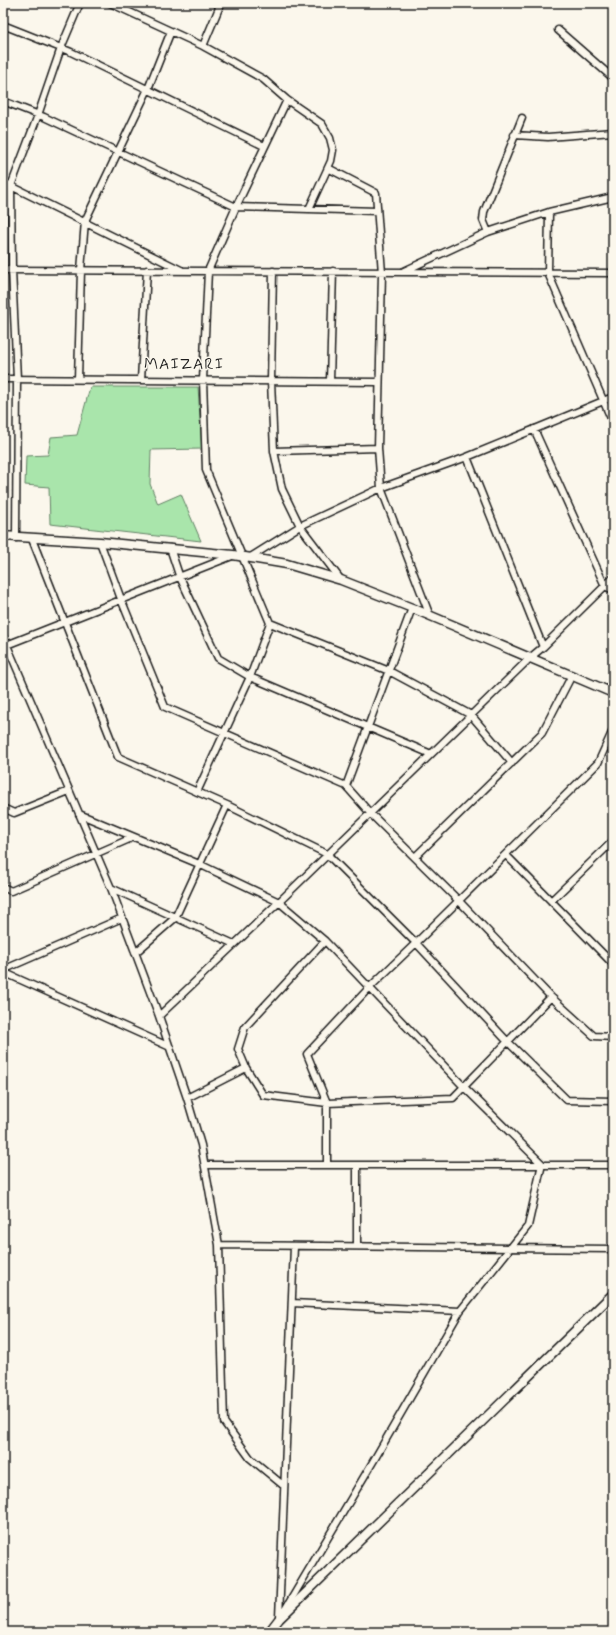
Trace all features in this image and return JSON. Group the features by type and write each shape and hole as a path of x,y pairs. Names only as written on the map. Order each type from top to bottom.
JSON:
{"main road":[{"path":"3,536 170,548 241,556 286,564 341,580 412,608 531,657 613,693"},
{"path":"269,1632 279,1619 613,1294"}],"street":[{"path":"16,538 17,379 12,270 11,186 61,48 80,3"},
{"path":"110,3 203,46 263,79 287,100 322,124 330,138 333,150 328,168 309,209"},
{"path":"203,46 219,8 216,3"},
{"path":"3,25 61,48 264,146"},
{"path":"558,30 613,78"},
{"path":"78,379 81,270 85,222 148,90 171,31"},
{"path":"197,792 250,677 270,623 206,470 203,380 208,271 264,146 287,100"},
{"path":"3,101 38,115 236,207 377,210"},
{"path":"488,232 483,220 484,212 522,118"},
{"path":"514,136 548,137 613,132"},
{"path":"328,168 376,193 382,273 378,448 381,488 430,616"},
{"path":"3,182 182,271"},
{"path":"403,272 488,232 549,212 613,197"},
{"path":"549,212 548,273 613,422"},
{"path":"3,270 613,273"},
{"path":"140,380 147,270"},
{"path":"273,271 270,381 274,451 282,489 300,526 341,580"},
{"path":"330,381 333,271"},
{"path":"3,379 379,382"},
{"path":"5,645 179,575 241,556 300,526 381,488 468,457 613,397"},
{"path":"534,429 605,586 613,590"},
{"path":"274,451 378,448"},
{"path":"468,457 543,647"},
{"path":"32,539 118,757 227,805 327,854 416,943 507,1041 567,1100 613,1101"},
{"path":"100,542 121,599 165,707 346,786 370,813 459,901 551,997 594,1036 613,1037"},
{"path":"170,548 179,575 218,658 250,677 369,726 431,754"},
{"path":"159,1016 279,902 613,578"},
{"path":"346,786 412,608"},
{"path":"270,623 389,671 471,715 512,763"},
{"path":"3,636 5,645 111,888 159,1016 187,1098 205,1165 219,1245 224,1422 250,1458 284,1486"},
{"path":"3,654 5,645"},
{"path":"415,857 542,733 572,675"},
{"path":"327,1165 327,1103 307,1054 369,988 598,763 613,730"},
{"path":"3,808 14,813 69,791"},
{"path":"135,953 175,918 227,805"},
{"path":"79,814 199,864 279,902 325,941 464,1088 542,1164"},
{"path":"3,887 11,891 134,837"},
{"path":"551,901 613,841"},
{"path":"506,855 613,964"},
{"path":"111,888 234,944"},
{"path":"3,971 122,918"},
{"path":"325,941 245,1027 238,1049 246,1068 263,1095 327,1103 453,1098 551,997"},
{"path":"3,971 170,1047"},
{"path":"187,1098 246,1068"},
{"path":"279,1619 374,1460 460,1311 528,1226 542,1164"},
{"path":"205,1165 613,1165"},
{"path":"357,1165 357,1246"},
{"path":"219,1245 613,1249"},
{"path":"279,1619 294,1246"},
{"path":"292,1303 460,1311"}],"green space":[{"path":"90,387 198,387 202,449 151,450 150,484 158,504 181,494 201,541 50,524 49,487 25,485 26,456 48,455 51,437 77,435"}],"district":[{"name":"MAIZARI","path":"184,364"}]}
